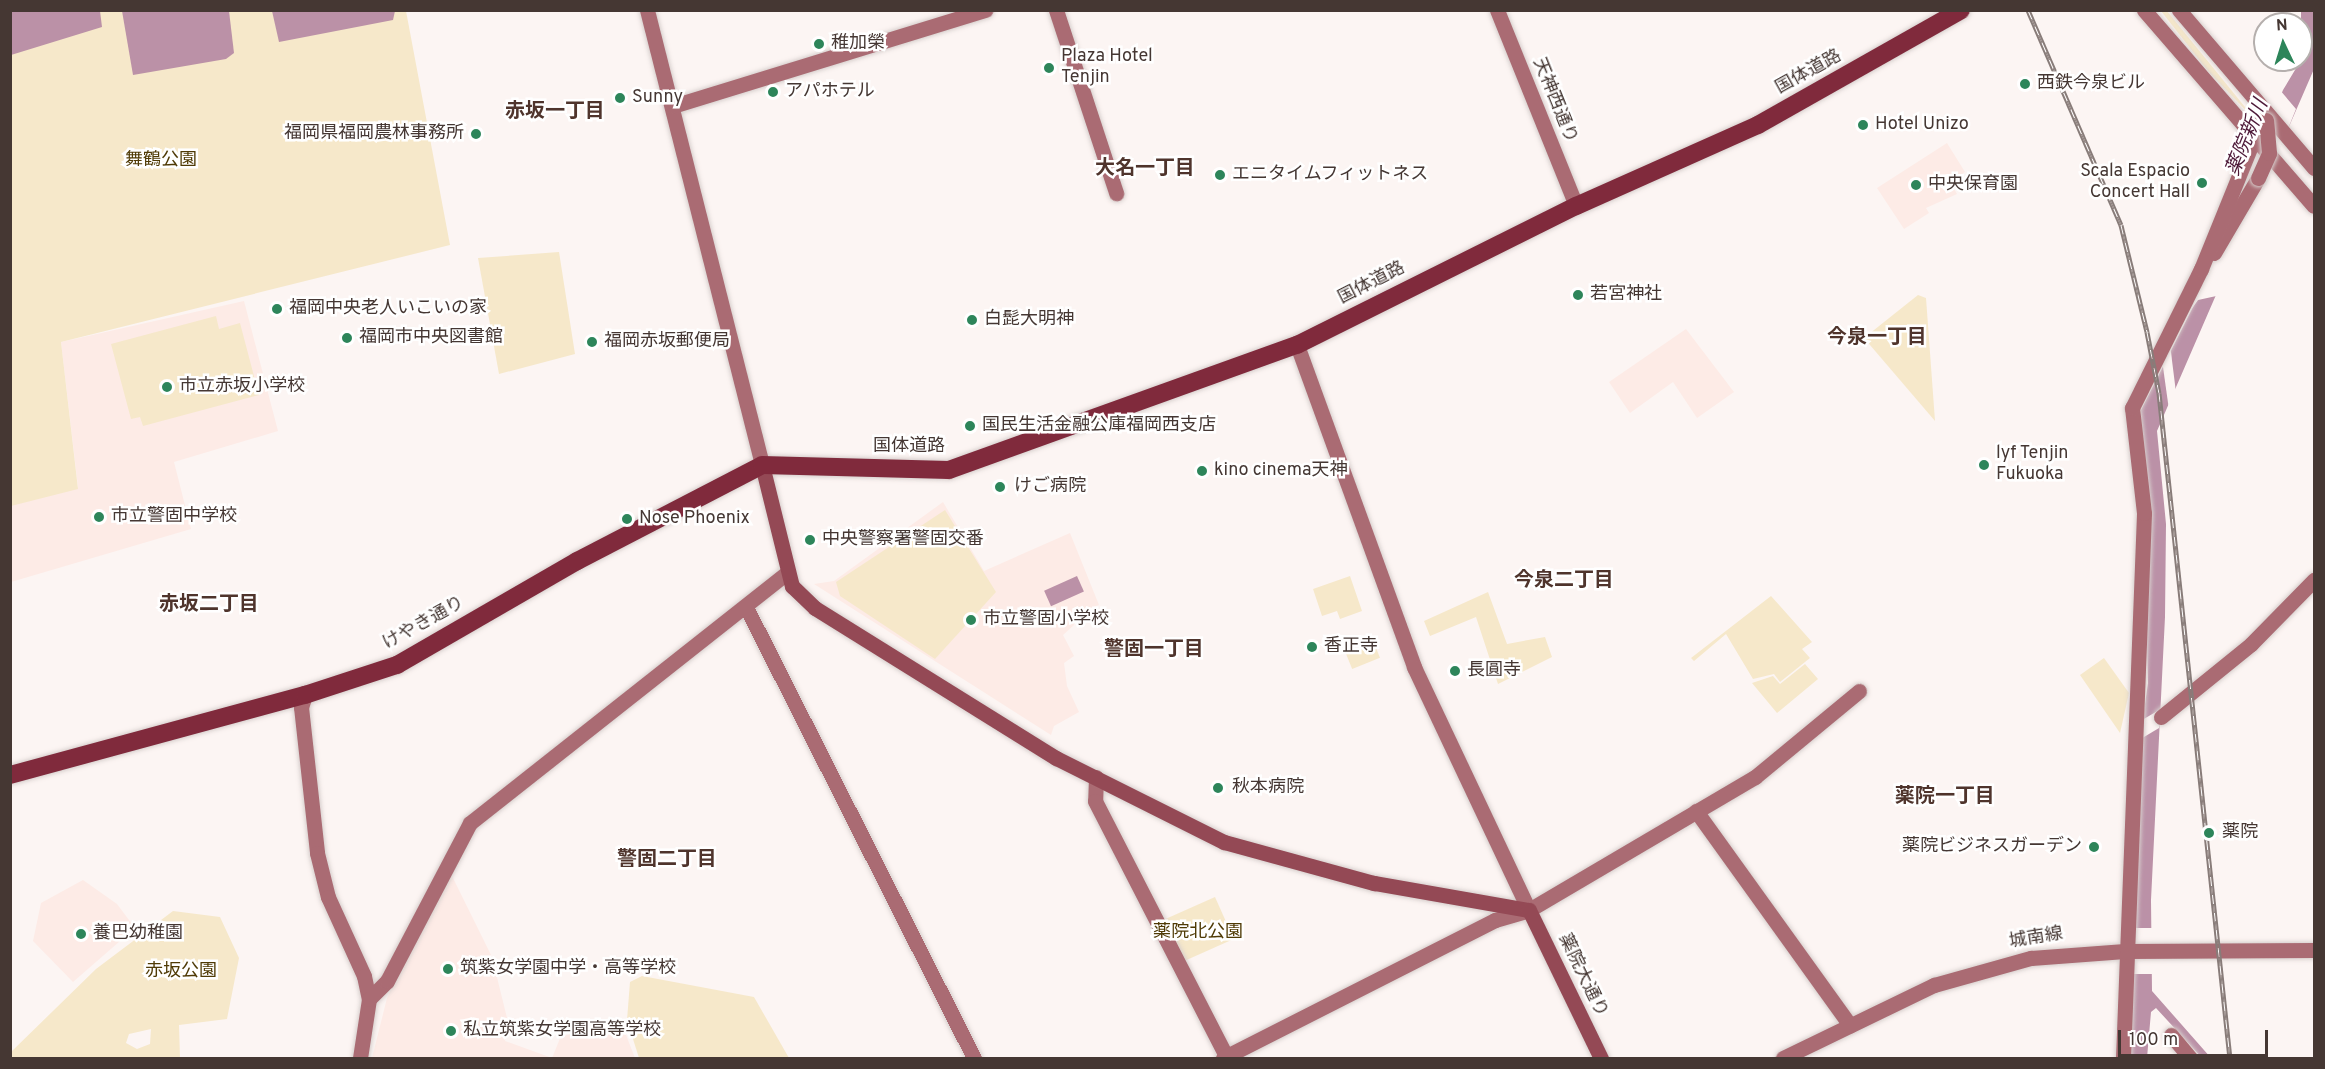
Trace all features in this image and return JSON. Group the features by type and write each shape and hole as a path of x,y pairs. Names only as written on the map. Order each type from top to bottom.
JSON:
{"highway":[{"name":"国体道路","path":"762,465 949,470 1297,345 1576,206 1758,125 1961,10"},
{"name":"けやき通り","path":"10,775 305,695 397,665 577,561 762,465"}],"main road":[{"path":"762,465 792,586 815,608 957,699 1096,777 1224,842 1374,883 1529,910"},
{"name":"薬院大通り","path":"1529,910 1601,1059"}],"street":[{"path":"647,10 762,465"},
{"path":"673,106 986,10"},
{"path":"1056,10 1116,193"},
{"name":"天神西通り","path":"1497,10 1576,206"},
{"path":"2144,10 2314,206"},
{"path":"2179,10 2314,168"},
{"path":"2123,1059 2144,513 2132,408 2202,270 2255,138 2267,115"},
{"path":"2202,270 2232,229 2272,157 2267,115"},
{"path":"1297,345 1414,667 1529,910"},
{"path":"369,999 387,981 470,824 788,572"},
{"path":"2161,717 2251,644 2314,580"},
{"path":"746,607 974,1059"},
{"path":"1096,777 1095,801 1225,1058 1495,920 1529,910 1755,777 1859,691"},
{"path":"305,695 301,707 317,852 328,897 364,976 369,999 360,1059"},
{"path":"1696,811 1850,1025"},
{"name":"城南線","path":"1783,1059 1850,1025 1970,972 2031,958 2128,951 2314,950"},
{"path":"2171,1035 2190,1059"}],"shaded area":[{"path":"11,10 100,11 102,27 11,55"},
{"path":"122,11 229,11 234,53 226,59 133,75"},
{"path":"272,11 395,11 393,20 279,42"},
{"path":"2314,11 2313,71 2313,12 2301,12"},
{"path":"2294,72 2313,72 2157,431 2166,524 2165,617 2151,900 2152,991 2211,1058 2202,1058 2156,1008 2151,1012 2147,1058 2129,1058 2140,739 2148,683 2141,410 2193,307 2283,90"},
{"name":"中央保育園","path":"1947,143 1965,172 1950,182 1957,194 1926,208 1929,213 1904,229 1877,188"},
{"name":"市立赤坂小学校","path":"244,301 278,431 174,462 191,529 11,582 11,505 78,487 61,342"},
{"path":"1686,329 1734,392 1697,418 1673,382 1630,413 1609,382"},
{"name":"市立警固小学校","path":"943,502 984,571 1070,533 1099,605 1071,616 1074,625 1063,635 1074,656 1064,663 1067,686 1079,712 1054,726 1051,735 814,584 834,581"},
{"path":"1077,576 1084,592 1051,606 1044,591"},
{"name":"筑紫女学園中学・高等学校","path":"447,874 451,874 492,957 508,1022 505,1041 552,1058 372,1058 387,998"},
{"name":"養巴幼稚園","path":"83,880 117,904 135,928 73,982 33,941 41,903"},
{"path":"608,1028 626,1035 635,1058 552,1058 561,1036"}],"green space":[{"name":"舞鶴公園","path":"11,11 406,11 450,245 61,342 78,489 11,506"},
{"path":"2161,11 2167,11 2258,123 2208,71"},
{"path":"559,252 575,354 499,374 478,258"},
{"path":"1918,295 1926,298 1935,421 1864,338"},
{"path":"216,316 219,329 240,323 259,395 143,426 140,417 131,419 111,344"},
{"path":"945,510 996,592 935,659 840,596 836,582"},
{"path":"1350,576 1362,611 1340,619 1337,611 1322,616 1313,589"},
{"path":"1488,592 1507,644 1545,637 1552,657 1498,684 1476,617 1430,636 1424,621"},
{"path":"1771,596 1812,642 1802,649 1810,658 1780,682 1774,674 1753,679 1726,634 1694,661 1691,658"},
{"path":"1374,643 1380,658 1352,669 1346,654"},
{"path":"2104,658 2129,693 2120,733 2080,675"},
{"path":"1805,664 1818,679 1777,713 1752,683 1773,676 1780,684"},
{"name":"薬院北公園","path":"1215,897 1234,939 1183,962 1164,920"},
{"name":"赤坂公園","path":"173,911 220,917 239,958 227,1019 179,1025 180,1058 11,1058 11,1052 96,969","holes":["151,1029 150,1044 137,1049 126,1043 129,1034"]},
{"path":"642,976 754,997 789,1058 639,1058 627,1020 630,982"}],"pier":[{"path":"2280,90 2296,109 2221,295 2198,300 2181,324"},
{"path":"2170,344 2177,401 2170,417 2162,360"},
{"path":"2161,709 2159,728 2139,740 2142,720"},
{"path":"2131,928 2153,928 2153,974 2131,974"}],"railway":[{"path":"2028,10 2121,225 2159,393 2230,1058"}],"place":[{"name":"稚加榮","path":"819,44"},
{"name":"Plaza Hotel Tenjin","path":"1049,68"},
{"name":"西鉄今泉ビル","path":"2025,84"},
{"name":"アパホテル","path":"773,92"},
{"name":"Sunny","path":"620,98"},
{"name":"Hotel Unizo","path":"1863,125"},
{"name":"福岡県福岡農林事務所","path":"476,134"},
{"name":"エニタイムフィットネス","path":"1220,175"},
{"name":"Scala Espacio Concert Hall","path":"2202,183"},
{"name":"中央保育園","path":"1916,185"},
{"name":"若宮神社","path":"1578,295"},
{"name":"福岡中央老人いこいの家","path":"277,309"},
{"name":"白髭大明神","path":"972,320"},
{"name":"福岡市中央図書館","path":"347,338"},
{"name":"福岡赤坂郵便局","path":"592,342"},
{"name":"市立赤坂小学校","path":"167,387"},
{"name":"国民生活金融公庫福岡西支店","path":"970,426"},
{"name":"lyf Tenjin Fukuoka","path":"1984,465"},
{"name":"kino cinema天神","path":"1202,471"},
{"name":"けご病院","path":"1000,487"},
{"name":"市立警固中学校","path":"99,517"},
{"name":"Nose Phoenix","path":"627,519"},
{"name":"中央警察署警固交番","path":"810,540"},
{"name":"市立警固小学校","path":"971,620"},
{"name":"香正寺","path":"1312,647"},
{"name":"長圓寺","path":"1455,671"},
{"name":"秋本病院","path":"1218,788"},
{"name":"薬院","path":"2209,833"},
{"name":"薬院ビジネスガーデン","path":"2094,847"},
{"name":"養巴幼稚園","path":"81,934"},
{"name":"筑紫女学園中学・高等学校","path":"448,969"},
{"name":"私立筑紫女学園高等学校","path":"451,1031"}],"district":[{"name":"赤坂一丁目","path":"555,112"},
{"name":"大名一丁目","path":"1145,169"},
{"name":"今泉一丁目","path":"1877,338"},
{"name":"今泉二丁目","path":"1564,581"},
{"name":"赤坂二丁目","path":"209,605"},
{"name":"警固一丁目","path":"1154,650"},
{"name":"薬院一丁目","path":"1945,797"},
{"name":"警固二丁目","path":"667,860"}],"water label":[{"name":"薬院新川","path":"2248,138"}]}
